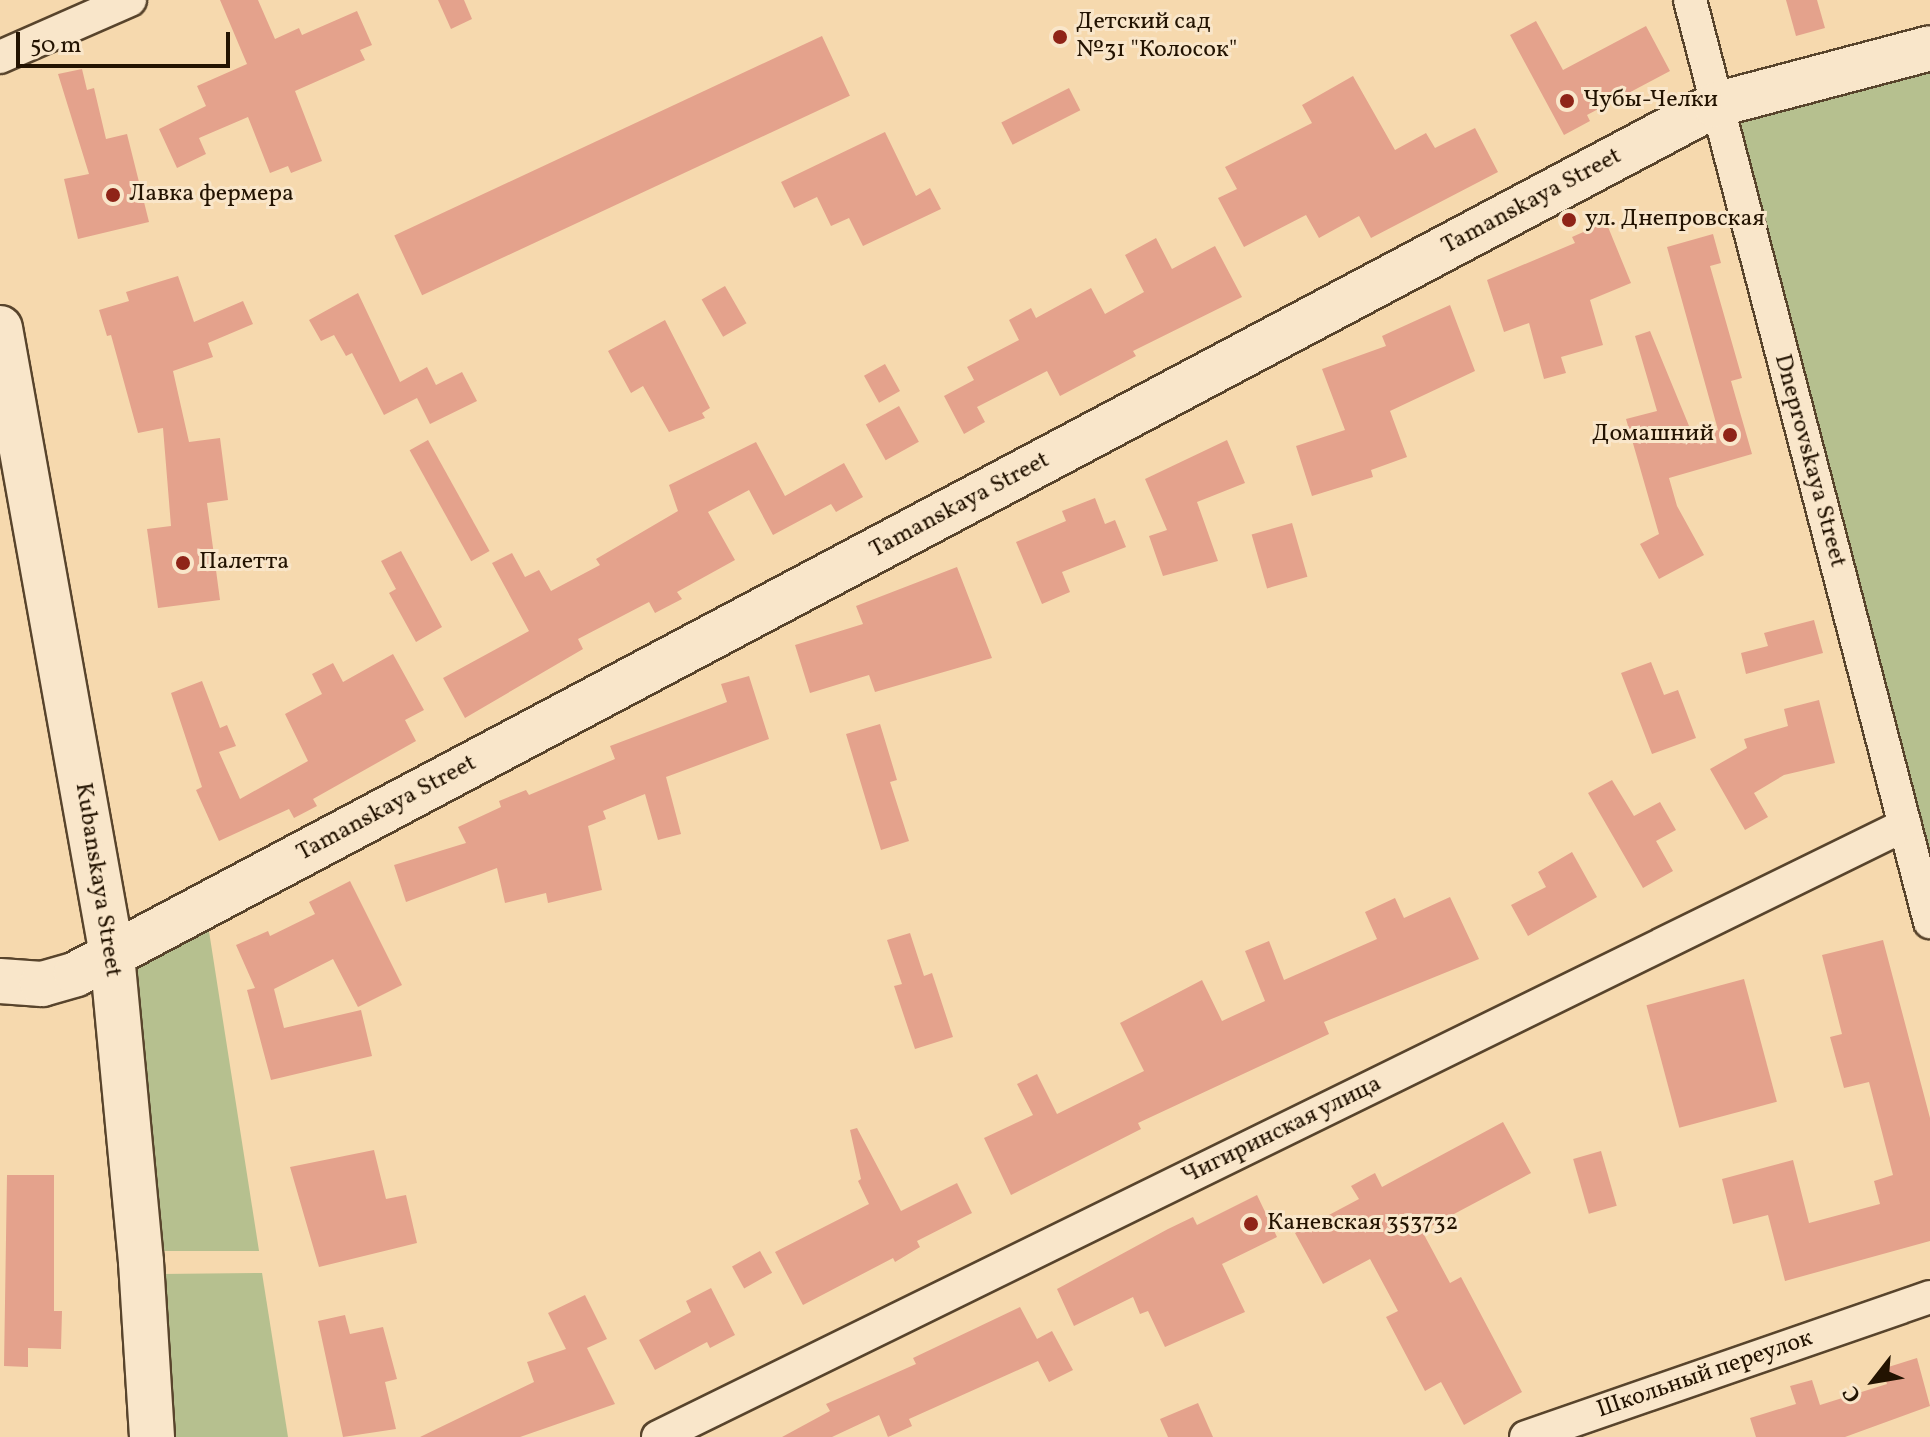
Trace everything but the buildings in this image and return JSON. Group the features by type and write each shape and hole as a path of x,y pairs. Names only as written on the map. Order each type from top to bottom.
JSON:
{"street":[{"path":"0,57 130,0"},
{"name":"Dneprovskaya Street","path":"1690,0 1930,922"},
{"name":"Tamanskaya Street","path":"0,981 42,984 112,955 1715,105 1930,48"},
{"name":"Kubanskaya Street","path":"0,328 5,388 112,955 141,1262 152,1437"},
{"name":"Чигиринская улица","path":"658,1437 1905,825"},
{"name":"Школьный переулок","path":"1526,1437 1930,1297"}],"green space":[{"path":"1930,71 1930,888 1730,123"},
{"path":"208,925 259,1251 158,1251 135,966"},
{"path":"262,1273 288,1437 174,1437 160,1274"}],"place":[{"name":"Детский сад №31 \"Колосок\"","path":"1060,37"},
{"name":"Чубы-Челки","path":"1567,101"},
{"name":"Лавка фермера","path":"113,195"},
{"name":"ул. Днепровская","path":"1569,220"},
{"name":"Домашний","path":"1730,435"},
{"name":"Палетта","path":"183,563"},
{"name":"Каневская 353732","path":"1251,1224"}]}
